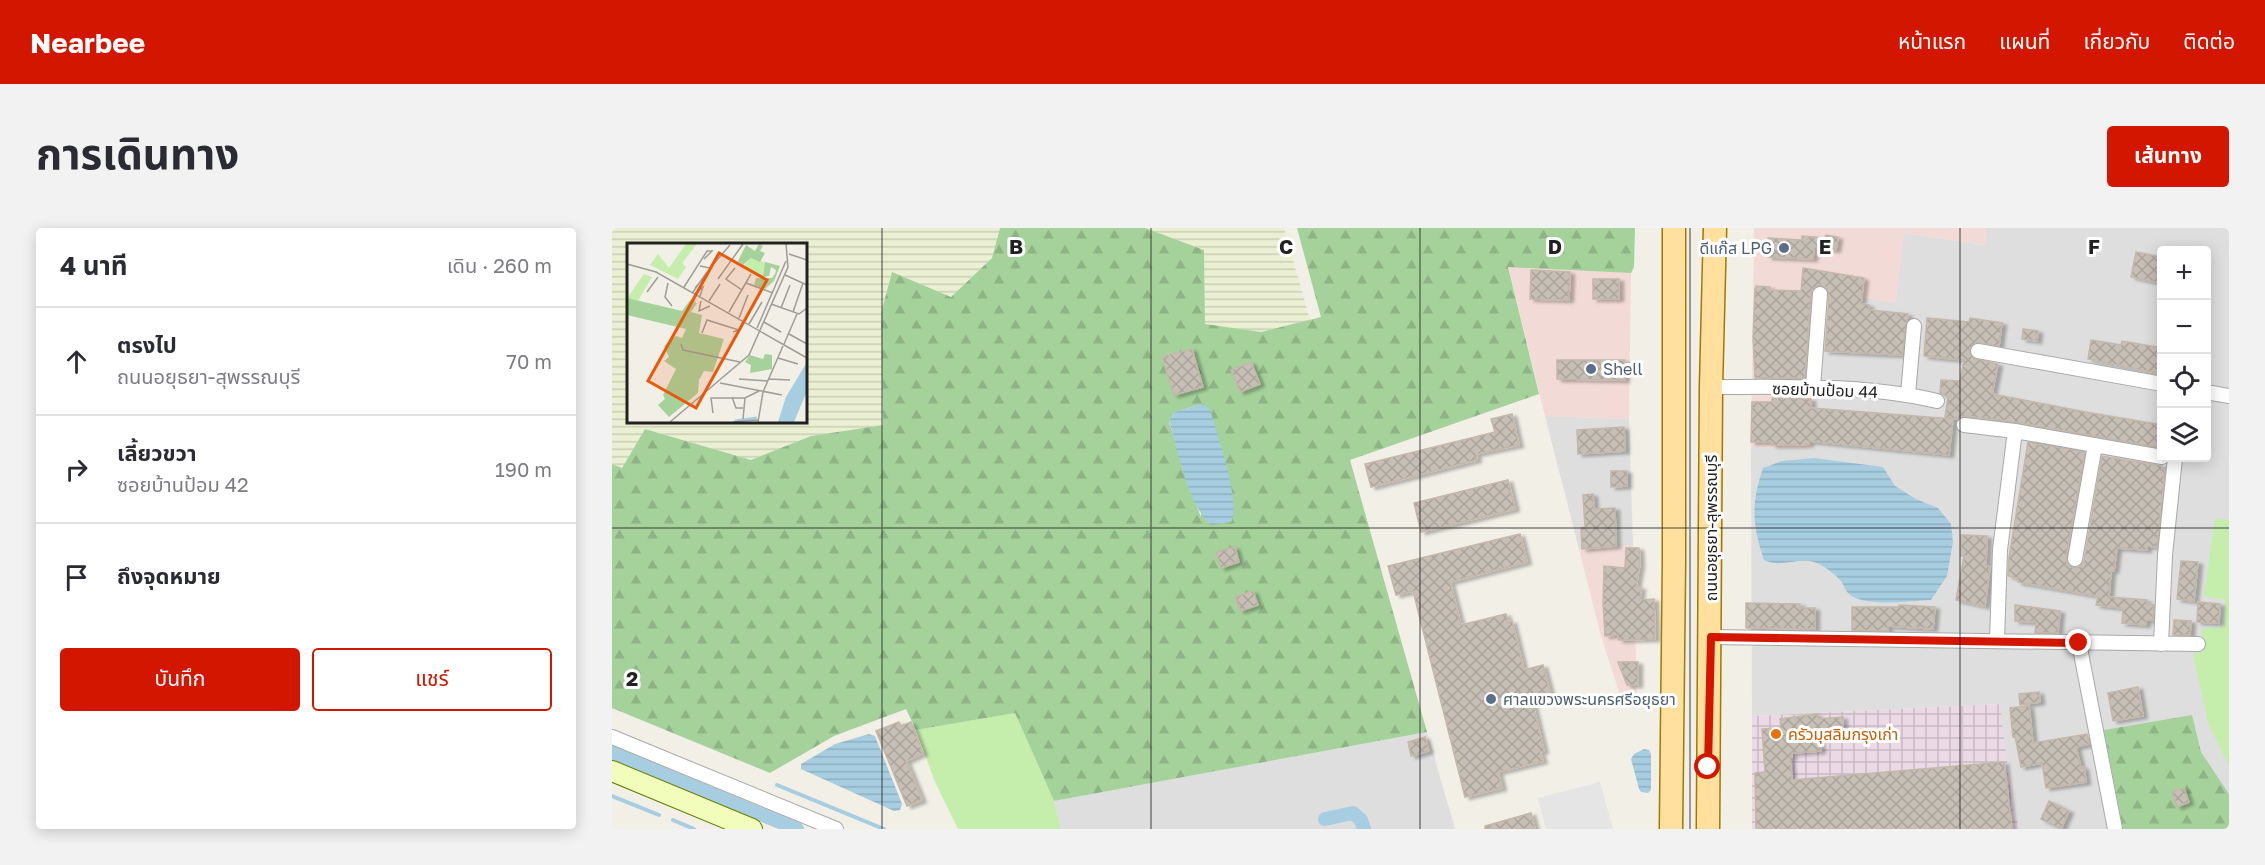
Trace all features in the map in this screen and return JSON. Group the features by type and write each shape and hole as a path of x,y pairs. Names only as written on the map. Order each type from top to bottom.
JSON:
{"main road":[{"path":"1671,829 1674,228"},
{"name":"ถนนอยุธยา-สุพรรณบุรี","path":"1708,829 1711,387 1715,228"},
{"path":"612,771 752,829"}],"street":[{"path":"1813,387 1820,294"},
{"path":"1908,394 1914,326"},
{"path":"1978,351 2157,383"},
{"name":"ซอยบ้านป้อม 44","path":"1711,387 1813,387 1908,394 1937,401"},
{"path":"2211,393 2229,396"},
{"path":"1964,425 2015,430 2157,456"},
{"path":"1997,641 2000,550 2015,430"},
{"path":"2075,559 2095,445"},
{"path":"2161,644 2169,462"},
{"path":"1711,637 2198,644"},
{"path":"2079,643 2115,829"},
{"path":"612,737 836,829"}],"shaded area":[{"path":"1754,228 1986,228 1985,245 1904,233 1896,303 1819,291 1811,449 1751,447"},
{"path":"1986,228 2229,228 2229,829 2020,829 2013,811 1999,704 1752,716 1751,447 1811,448 1818,291 1904,233 1985,245"},
{"path":"1508,266 1631,273 1629,419 1545,416"},
{"path":"1545,416 1629,419 1633,545 1579,549"},
{"path":"1633,545 1637,699 1622,701 1601,636 1579,549"},
{"path":"2000,704 2013,811 2020,829 1752,829 1752,716"},
{"path":"1427,732 1455,829 1061,829 1054,801"},
{"path":"1600,782 1613,829 1546,829 1538,798"}],"green space":[{"path":"612,228 1000,228 992,258 951,297 892,272 881,313 883,425 811,436 751,460 645,429 622,468 612,464"},
{"path":"1000,228 1145,228 1204,250 1205,324 1261,332 1321,317 1297,228 1635,228 1634,267 1631,273 1508,267 1539,394 1350,460 1427,732 1054,801 1015,713 916,730 906,709 834,736 770,773 612,708 612,464 622,468 645,429 751,460 811,436 883,425 881,313 892,272 951,297 992,258","holes":["1203,404 1201,517 1169,422 1174,412"]},
{"path":"1145,228 1284,228 1310,320 1261,332 1205,325 1204,250"},
{"path":"2215,518 2229,520 2229,766 2208,723 2193,653 2202,652 2202,628 2224,627 2225,600 2204,596"},
{"path":"1015,713 1054,801 1061,829 958,829 935,782 916,730"},
{"path":"2192,715 2201,752 2229,794 2229,829 2123,829 2104,730"}],"water":[{"path":"1203,404 1210,409 1227,467 1234,513 1231,522 1211,525 1196,505 1185,477 1169,421 1174,412"},
{"path":"1814,458 1883,467 1895,486 1916,499 1938,508 1951,524 1953,542 1947,576 1931,600 1864,601 1848,593 1839,579 1819,564 1805,561 1778,563 1764,560 1754,514 1756,492 1763,468 1782,461"},
{"path":"869,734 875,736 902,804 900,810 894,811 801,769 801,764 835,744"},
{"path":"1644,749 1649,750 1651,754 1651,790 1648,793 1641,792 1639,789 1631,759 1634,754"}],"building":[{"path":"1826,235 1838,237 1836,250 1814,247 1813,259 1768,257 1768,238 1802,240 1802,236 1825,238"},
{"path":"2136,252 2157,256 2157,282 2131,277"},
{"path":"1803,268 1864,278 1861,304 1869,305 1869,310 1908,314 1902,355 1825,351 1829,295 1826,287 1820,285 1813,288 1811,293 1805,378 1755,378 1753,337 1756,286 1770,287 1770,290 1801,291"},
{"path":"1531,270 1570,272 1569,300 1530,299"},
{"path":"1593,279 1619,279 1619,299 1593,299"},
{"path":"1927,318 1969,322 1970,318 2002,323 1999,346 1976,342 1969,350 1973,358 1998,364 1992,394 2157,424 2157,447 2016,422 1965,416 1957,419 1945,417 1948,397 1940,393 1941,380 1960,381 1964,360 1924,356"},
{"path":"2023,329 2038,331 2037,341 2022,339"},
{"path":"2091,340 2121,345 2122,341 2157,347 2157,373 2088,359"},
{"path":"1192,349 1203,387 1174,395 1162,357"},
{"name":"Shell","path":"1557,360 1625,360 1625,380 1557,379"},
{"path":"1251,362 1260,384 1240,392 1231,370"},
{"path":"1772,398 1811,399 1811,408 1953,419 1949,455 1809,441 1809,444 1802,445 1751,442 1752,402 1772,402"},
{"path":"1512,414 1519,445 1476,454 1477,460 1371,487 1365,464 1495,432 1491,419"},
{"path":"1624,427 1625,451 1578,454 1577,430"},
{"path":"2028,442 2085,452 2066,557 2067,563 2073,568 2079,567 2084,561 2102,456 2162,466 2165,470 2157,547 2147,546 2147,550 2117,548 2114,571 2111,571 2109,597 2147,600 2147,604 2154,605 2153,620 2146,620 2146,625 2122,623 2123,608 2096,605 2098,596 2018,582 2018,578 2008,576 2009,557"},
{"path":"1611,471 1627,471 1627,486 1611,487"},
{"path":"1508,480 1515,509 1421,532 1414,503"},
{"path":"1593,494 1594,509 1615,508 1616,546 1582,549 1581,528 1585,527 1583,495"},
{"name":"ศาลแขวงพระนครศรีอยุธยา","path":"1520,534 1527,562 1450,582 1461,625 1506,614 1508,622 1512,621 1524,670 1543,665 1551,696 1532,701 1544,751 1540,752 1543,761 1498,772 1502,788 1465,797 1413,591 1396,595 1388,566"},
{"path":"1961,535 1987,536 1986,566 1990,567 1985,606 1956,600 1964,556 1961,556"},
{"path":"1235,547 1239,562 1221,568 1216,552"},
{"path":"1626,548 1639,548 1640,564 1636,587 1641,587 1640,600 1654,599 1655,639 1619,640 1618,635 1605,636 1604,566 1625,568"},
{"path":"2181,561 2198,562 2194,601 2177,599"},
{"path":"1253,591 1258,605 1240,611 1235,597"},
{"path":"2198,602 2220,604 2219,623 2197,622"},
{"path":"1746,603 1800,604 1800,608 1815,608 1815,629 1746,628"},
{"path":"1899,605 1935,607 1933,629 1888,626 1888,631 1852,630 1852,607 1899,607"},
{"path":"2015,605 2060,611 2058,633 2035,633 2036,622 2015,621"},
{"path":"2174,620 2191,621 2190,635 2173,635"},
{"path":"1618,662 1638,662 1638,685 1627,685"},
{"path":"2138,687 2143,716 2113,721 2108,693"},
{"path":"2039,692 2040,702 2020,705 2019,694"},
{"path":"2029,706 2033,743 2087,734 2089,744 2076,747 2081,768 2084,767 2086,782 2046,788 2042,763 2021,767 2015,736 2013,737 2010,708"},
{"path":"1817,714 1818,719 1843,717 1843,731 1819,733 1821,751 1792,753 1790,757 1792,780 2004,762 2012,829 1756,829 1755,773 1765,772 1762,729 1781,728 1780,719"},
{"path":"899,722 901,726 911,722 923,753 906,761 922,800 907,806 876,731"},
{"path":"1425,737 1429,751 1411,756 1408,742"},
{"path":"2184,788 2189,802 2177,807 2172,792"},
{"path":"2049,801 2069,811 2061,829 2041,819"},
{"path":"1531,813 1535,829 1485,829 1485,826"}],"waterway":[{"path":"612,753 797,829"},
{"path":"777,785 884,829"},
{"path":"612,796 659,815"},
{"path":"1325,819 1353,813 1361,820 1364,829"},
{"path":"673,820 694,829"}],"place":[{"name":"ดีแก๊ส LPG","path":"1784,248"},
{"name":"Shell","path":"1591,369"},
{"name":"ศาลแขวงพระนครศรีอยุธยา","path":"1491,699"},
{"name":"ครัวมุสลิมกรุงเก่า","path":"1776,734"}],"route":[{"path":"1708,767 1711,637 2079,643"}]}
